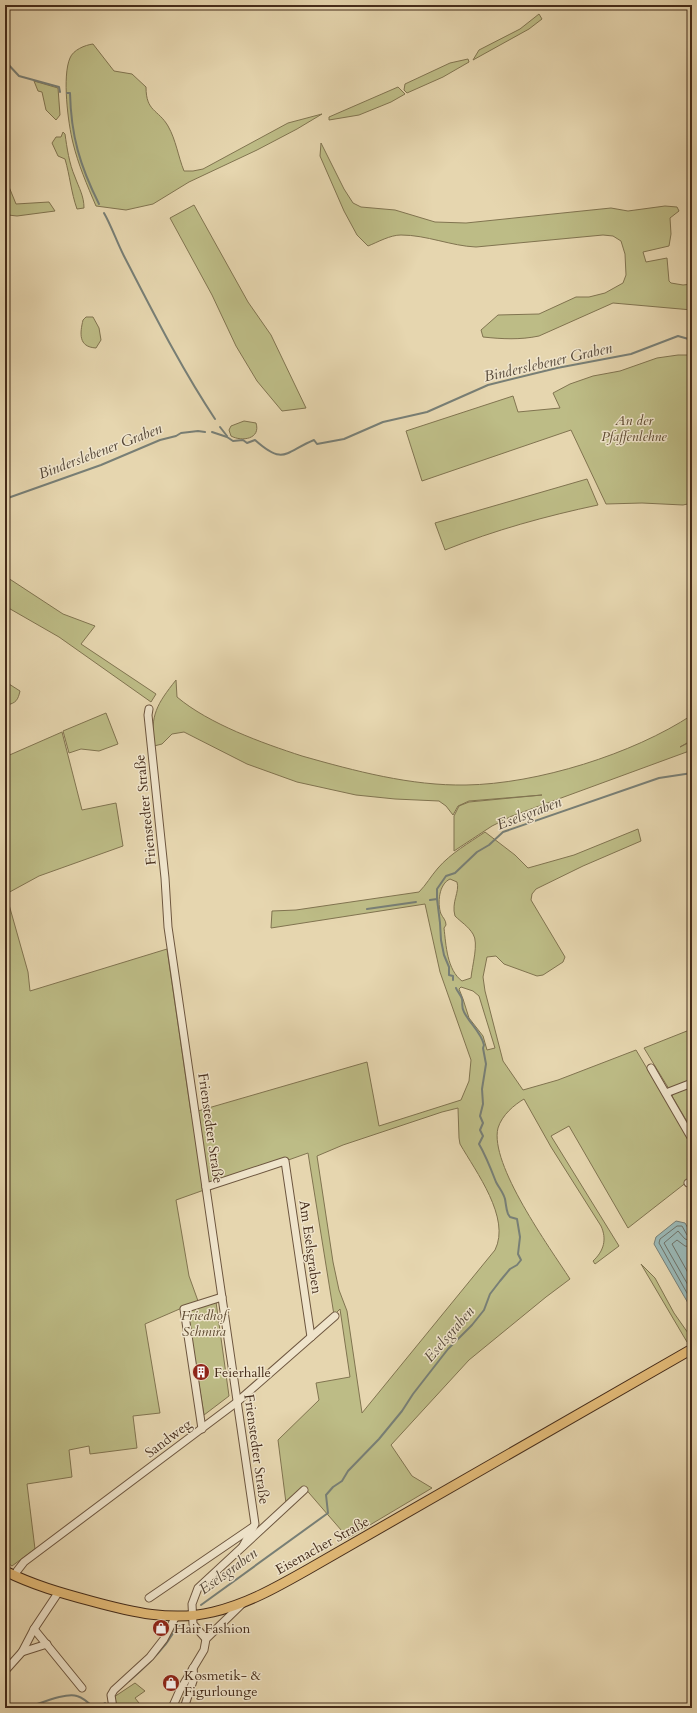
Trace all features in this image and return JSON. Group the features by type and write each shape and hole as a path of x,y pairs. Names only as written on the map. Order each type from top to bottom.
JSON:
{"main road":[{"name":"Eisenacher Straße","path":"5,1572 58,1593 134,1612 192,1616 212,1613 243,1603 328,1559 692,1349"}],"street":[{"name":"Frienstedter Straße","path":"149,710 148,715 165,878 168,926 255,1527"},
{"path":"651,1068 692,1139"},
{"path":"666,1093 692,1083"},
{"name":"Am Eselsgraben","path":"206,1187 285,1161 311,1337"},
{"path":"202,1429 184,1309 222,1297"},
{"name":"Sandweg","path":"15,1576 16,1571 24,1562 237,1402 335,1316"},
{"path":"243,1546 304,1490"},
{"path":"206,1639 193,1624 192,1604 198,1588 233,1558 243,1546 255,1527"},
{"path":"149,1598 255,1527"},
{"path":"5,1671 22,1652 34,1629 58,1593"},
{"path":"172,1708 180,1690 204,1650 206,1639 243,1603"},
{"path":"113,1708 111,1695 118,1686 150,1657 164,1639 176,1616"},
{"path":"34,1629 82,1688"},
{"path":"22,1652 47,1644"},
{"path":"184,1708 194,1678 193,1668"}],"green space":[{"path":"539,14 542,19 529,29 473,60 479,50 520,29"},
{"path":"93,44 114,71 132,74 146,87 150,106 164,120 171,131 184,171 203,169 288,123 322,114 257,150 189,182 153,204 126,210 96,206 80,167 73,143 69,124 66,88 66,76 70,58 80,48"},
{"path":"468,59 469,62 443,77 407,93 404,90 405,84 450,63"},
{"path":"34,81 58,88 60,115 56,120 46,110 42,92 38,91"},
{"path":"398,87 405,94 391,102 359,115 329,120 329,117"},
{"path":"63,132 65,134 68,156 82,196 84,208 77,209 65,159 58,156 52,143 56,137 61,137"},
{"path":"321,143 344,189 353,203 361,207 395,210 435,222 466,223 611,208 628,211 665,206 677,207 679,211 670,218 671,234 669,246 643,252 646,262 667,258 669,281 671,283 683,285 692,284 692,310 613,303 539,336 511,339 483,337 481,330 498,315 539,314 576,297 589,297 605,293 623,283 626,275 625,254 621,241 613,236 603,235 476,247 457,245 411,235 397,235 388,237 368,246 357,235 344,211 320,156"},
{"path":"5,177 16,204 49,202 55,211 17,216 8,215 5,212"},
{"path":"194,205 248,302 271,335 306,408 282,411 257,381 236,346 212,295 170,218"},
{"path":"86,317 93,317 99,328 101,340 96,348 90,347 83,342 81,334 82,325 83,320"},
{"name":"An der Pfaffenlehne","path":"692,355 692,503 683,505 642,503 606,504 571,430 422,481 406,431 513,396 518,412 560,408 553,393 570,384 593,376 620,371 657,358"},
{"path":"244,421 256,423 256,433 250,438 245,439 231,436 229,430 231,426"},
{"path":"587,479 598,505 521,524 445,550 435,523"},
{"path":"5,576 63,614 95,626 81,644 156,694 151,702 59,637 5,606"},
{"path":"5,674 7,675 9,684 20,691 16,701 7,705 5,703"},
{"path":"176,680 177,697 204,716 236,732 302,756 342,767 425,783 466,785 494,783 553,773 613,754 642,742 692,715 692,740 680,747 692,741 692,750 512,816 492,826 454,851 454,816 459,806 469,802 542,795 469,801 458,806 453,815 446,806 439,801 356,795 297,782 247,764 184,732 172,734 162,744 154,746 153,726 156,710"},
{"path":"106,713 118,744 99,751 81,749 69,753 63,731"},
{"path":"62,732 82,810 116,803 123,846 39,876 6,894 28,972 30,991 167,949 191,1113 367,1062 379,1126 461,1100 469,1081 471,1060 440,972 425,904 271,928 272,911 296,910 419,892 438,868 460,848 485,832 515,855 528,868 574,855 638,829 641,841 583,866 536,889 532,894 531,900 565,957 563,962 543,975 537,976 504,964 496,956 487,957 483,977 485,991 503,1061 523,1090 558,1080 636,1050 692,1144 692,1178 628,1228 569,1126 551,1136 619,1246 595,1264 593,1261 600,1253 604,1240 601,1226 551,1147 524,1099 509,1111 502,1119 498,1128 498,1144 503,1162 523,1205 570,1279 469,1360 391,1445 412,1476 432,1488 348,1538 303,1486 286,1503 278,1440 319,1400 316,1383 350,1377 340,1309 334,1315 308,1153 176,1200 189,1276 198,1301 145,1324 160,1413 133,1416 137,1448 90,1454 89,1446 69,1450 72,1477 27,1484 35,1549 12,1566 5,1561 5,757","holes":["450,879 457,882 458,886 454,906 455,916 467,926 475,938 475,955 471,978 462,981 457,976 450,964 444,928 446,923 441,914 439,905 441,889 446,881","461,987 473,991 479,996 495,1048 487,1050 483,1036 469,1018 459,989","458,1108 460,1144 490,1196 499,1224 499,1237 495,1250 362,1413 347,1311 339,1290 333,1262 317,1156 343,1145"]},
{"path":"692,1029 692,1080 669,1089 644,1048"},
{"path":"692,1086 692,1130 672,1096 675,1093"},
{"path":"641,1264 655,1278 674,1313 688,1333 692,1332 692,1339 687,1342"},
{"name":"Friedhof Schmira","path":"216,1302 229,1396 204,1415 187,1311"},
{"path":"135,1683 145,1691 135,1698 143,1708 117,1708 114,1697"}],"water":[{"path":"676,1221 685,1223 692,1235 692,1310 654,1244 656,1237"}],"waterway":[{"path":"5,61 19,76 59,87 60,92"},
{"path":"67,93 70,93 72,123 82,164 99,204"},
{"path":"104,213 122,252 168,340 215,419"},
{"name":"Binderslebener Graben","path":"212,432 227,437 233,441 243,440 247,443 255,440 272,453 279,455 290,452 314,440 317,444 344,439 383,422 427,412 488,385 557,368 631,354 678,336 692,340"},
{"path":"220,427 227,436"},
{"name":"Binderslebener Graben","path":"5,499 101,465 160,440 176,436 181,433 198,431 205,432"},
{"name":"Eselsgraben","path":"453,980 453,976 449,975 449,967 444,955 441,940 437,899 437,889 446,876 455,873 477,852 489,845 503,832 659,778 692,773"},
{"name":"Eselsgraben","path":"430,900 437,899"},
{"path":"367,909 416,902"},
{"name":"Eselsgraben","path":"201,1605 328,1513 326,1495 333,1487 342,1481 348,1471 379,1439 402,1411 413,1394 448,1349 472,1325 484,1310 490,1294 500,1281 510,1269 517,1265 521,1260 518,1254 520,1237 517,1219 510,1217 508,1214 505,1199 479,1144 483,1136 480,1130 483,1123 480,1116 483,1104 482,1089 486,1064 483,1040 466,1016 462,1007 461,996 456,988"},
{"name":"Eselsgraben","path":"129,1681 157,1655 180,1625"},
{"name":"Eselsgraben","path":"25,1708 58,1697 72,1695 82,1698 94,1708"},
{"name":"Eselsgraben","path":"96,1708 105,1703"}],"place":[{"name":"Feierhalle","path":"201,1372"},
{"name":"Hair Fashion","path":"161,1628"},
{"name":"Kosmetik- & Figurlounge","path":"171,1683"}]}
